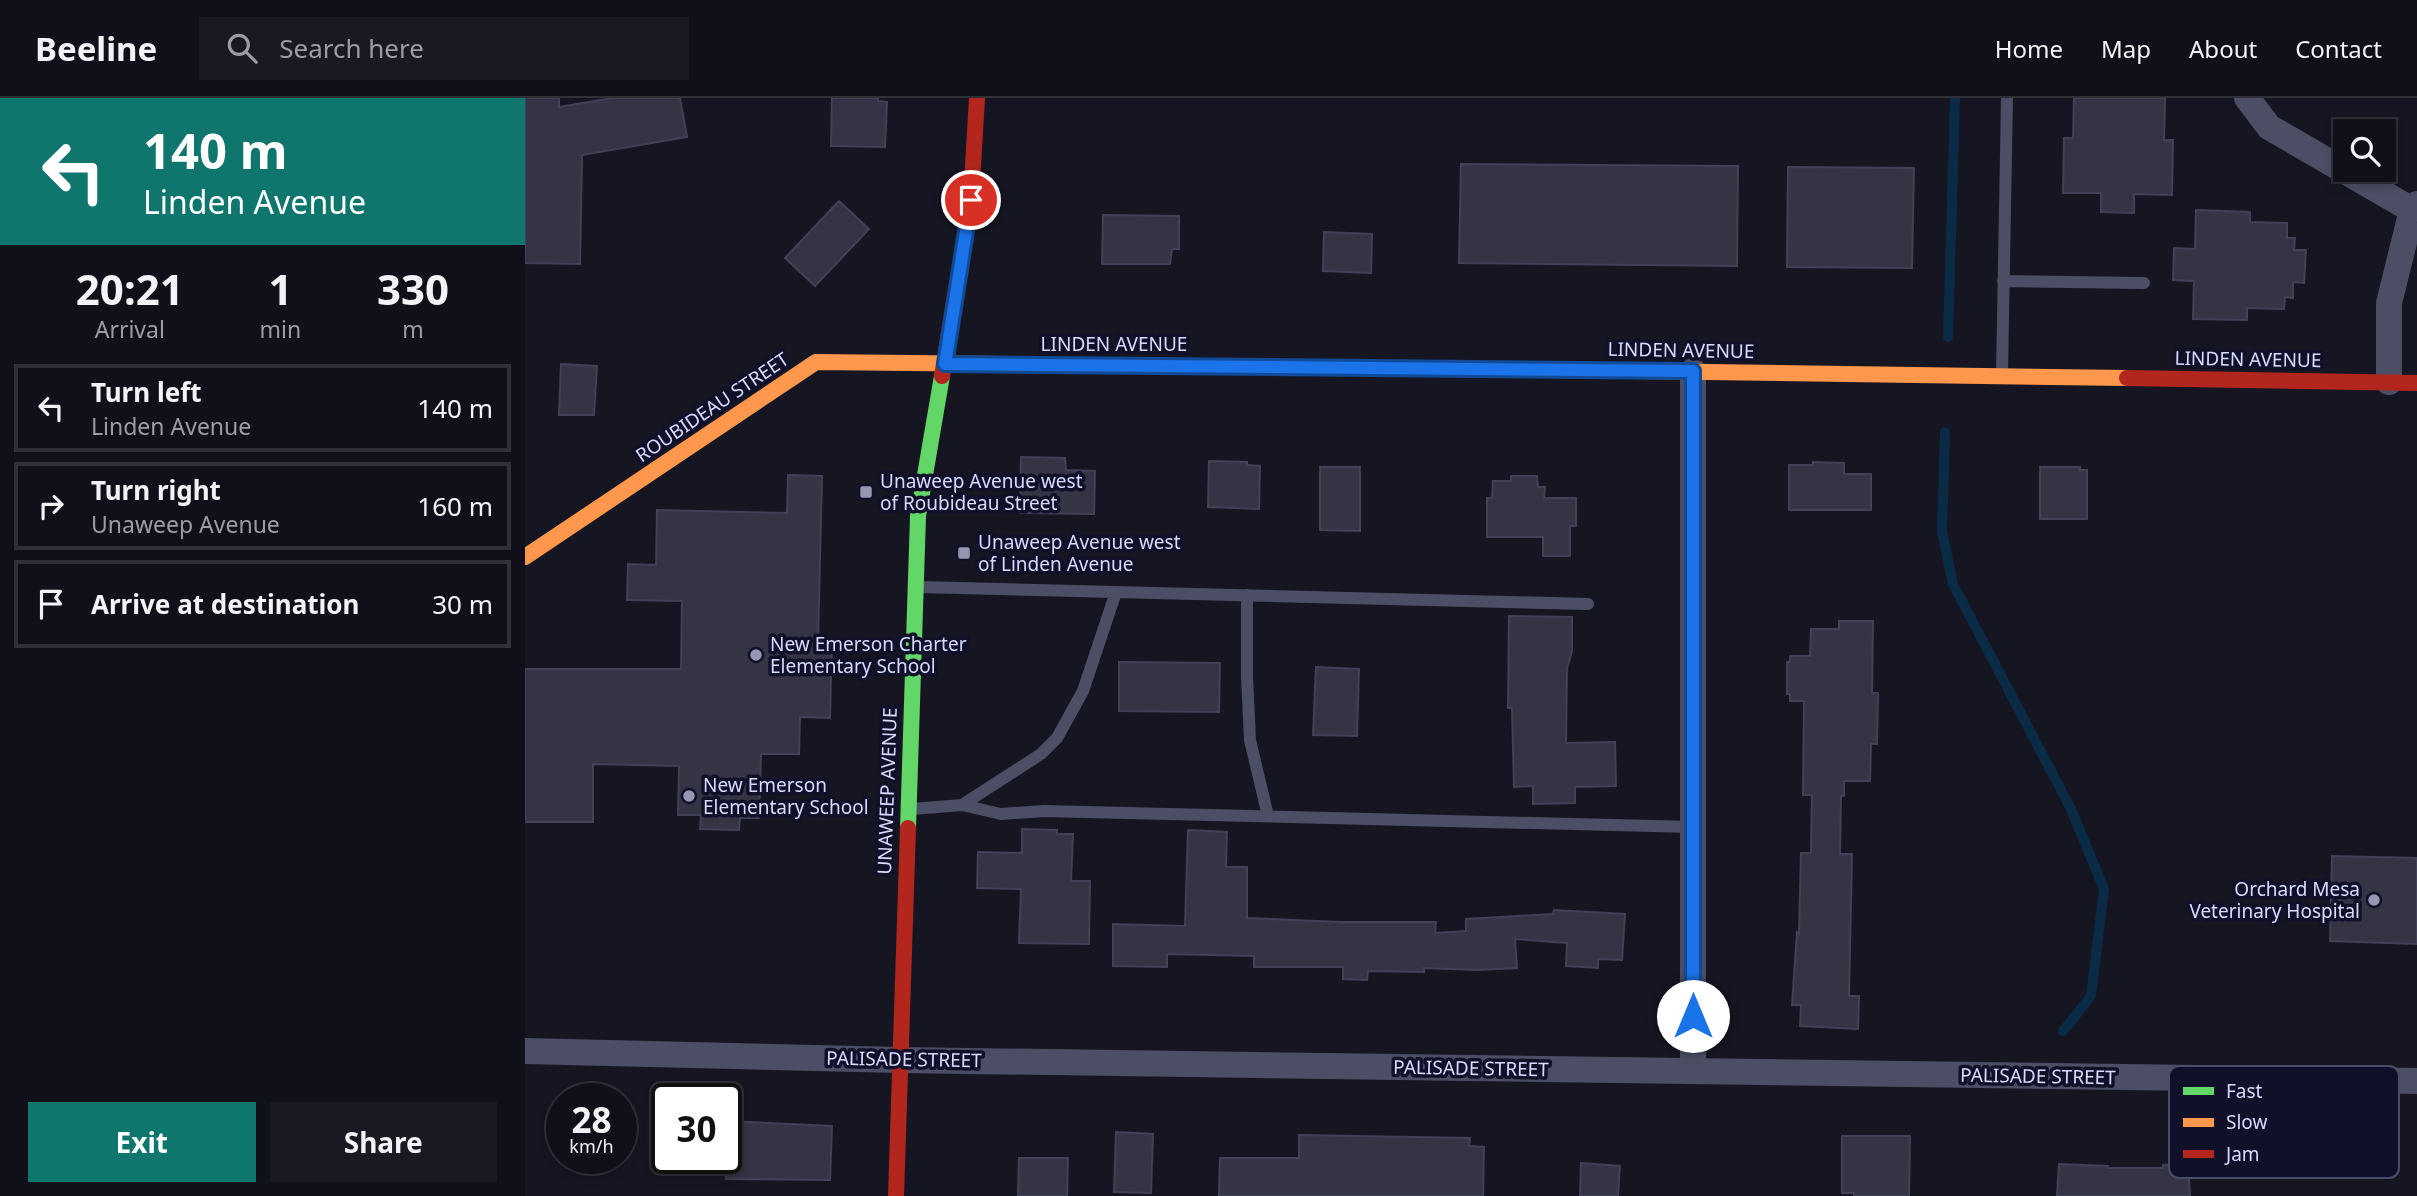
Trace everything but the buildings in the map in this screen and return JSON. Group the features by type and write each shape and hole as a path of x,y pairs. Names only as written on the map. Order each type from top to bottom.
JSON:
{"street":[{"name":"UNAWEEP AVENUE","path":"896,1196 918,516 971,200 977,98"},
{"path":"2247,98 2269,127 2415,207 2389,303 2389,382"},
{"name":"ROUBIDEAU STREET","path":"525,557 816,362 945,364"},
{"name":"LINDEN AVENUE","path":"945,364 1693,371 2417,383"},
{"path":"1693,371 1693,1071"},
{"name":"PALISADE STREET","path":"525,1051 899,1060 2169,1078"},
{"name":"PALISADE STREET","path":"2399,1081 2417,1081"}],"lane":[{"path":"2002,376 2007,98"},
{"path":"2003,281 2144,284"},
{"path":"915,586 1588,604"},
{"path":"962,805 1041,754 1057,738 1083,691 1115,592"},
{"path":"1247,595 1250,740 1268,816"},
{"path":"907,810 962,805 1001,814 1044,811 1693,827"}],"waterway":[{"path":"1948,337 1955,98"},
{"path":"1945,432 1942,532 1953,584 2071,809 2104,889 2091,996 2063,1031"}],"traffic: fast":[{"path":"908,828 918,516 942,376"}],"traffic: slow":[{"path":"525,557 816,362 1003,364"},
{"path":"1561,370 2127,378"}],"traffic: jam":[{"path":"942,376 971,200 977,98"},
{"path":"1003,364 1561,370"},
{"path":"2127,378 2417,383"},
{"path":"896,1196 908,828"}],"place":[{"name":"Unaweep Avenue west of Roubideau Street","path":"866,492"},
{"name":"Unaweep Avenue west of Linden Avenue","path":"964,553"},
{"name":"New Emerson Charter Elementary School","path":"756,655"},
{"name":"New Emerson Elementary School","path":"689,796"},
{"name":"Orchard Mesa Veterinary Hospital","path":"2374,900"}],"route":[{"path":"971,200 945,364 1693,371 1693,1016"}]}
